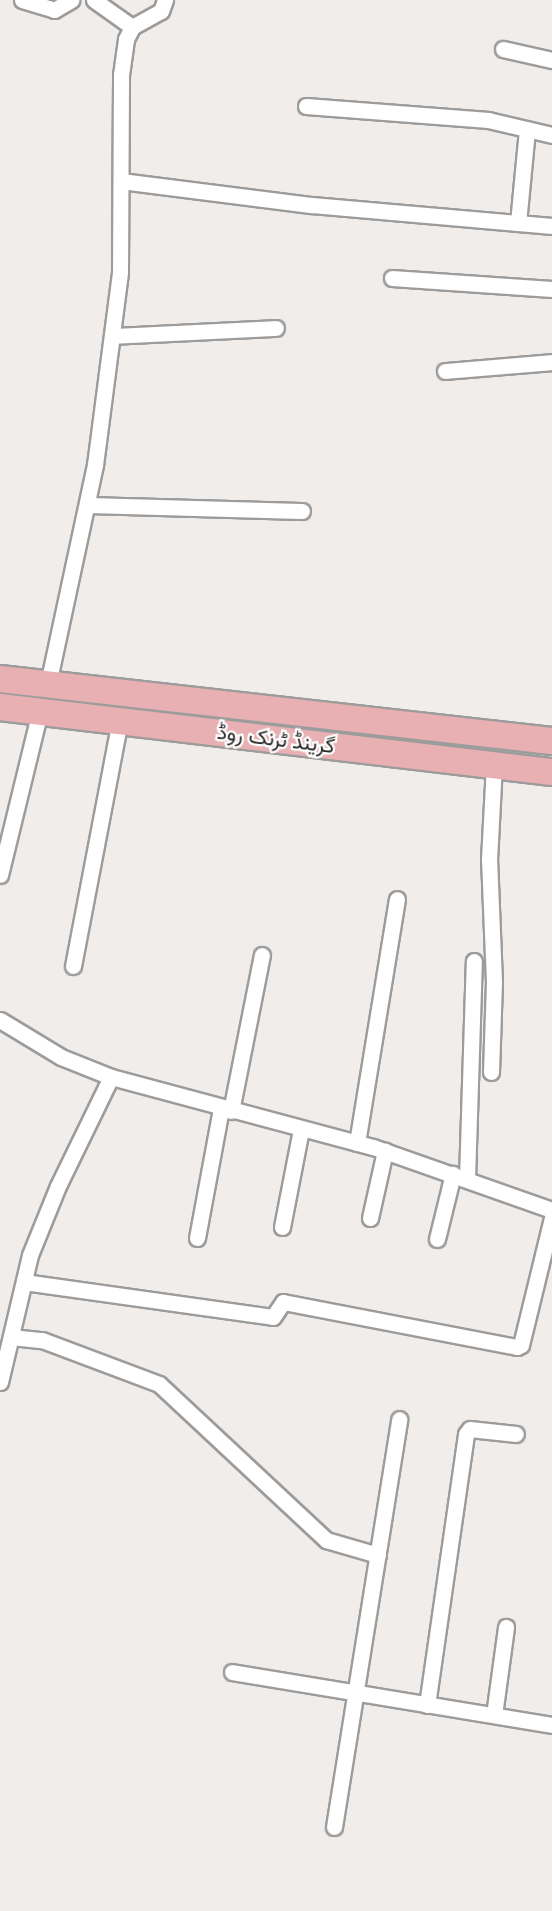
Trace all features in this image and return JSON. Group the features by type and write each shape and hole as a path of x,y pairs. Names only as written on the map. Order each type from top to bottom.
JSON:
{"highway":[{"name":"گرینڈ ٹرنک روڈ","path":"0,679 552,741"},
{"name":"گرینڈ ٹرنک روڈ","path":"0,707 552,772"}],"street":[{"path":"24,0 54,10 71,0"},
{"path":"94,0 132,27"},
{"path":"132,27 155,18 165,0"},
{"path":"48,684 87,505 112,336 120,272 122,75 132,27"},
{"path":"503,49 552,60"},
{"path":"306,106 488,120 552,135"},
{"path":"519,223 527,129"},
{"path":"121,181 312,205 552,226"},
{"path":"392,278 552,289"},
{"path":"112,336 276,328"},
{"path":"445,371 552,362"},
{"path":"87,505 302,511"},
{"path":"0,874 40,711"},
{"path":"72,966 120,720"},
{"path":"491,1072 494,982 489,860 494,765"},
{"path":"357,1143 397,898"},
{"path":"197,1238 262,955"},
{"path":"437,1239 460,1176 474,961"},
{"path":"357,1143 377,1009"},
{"path":"0,1020 61,1057 111,1077 226,1110 385,1151 552,1210"},
{"path":"0,1382 30,1255 58,1186 111,1077"},
{"path":"282,1227 301,1129"},
{"path":"370,1218 385,1151"},
{"path":"24,1282 273,1317 283,1302 517,1347 521,1345 552,1218"},
{"path":"11,1337 42,1340 159,1384 326,1540 378,1555"},
{"path":"334,1827 399,1419"},
{"path":"427,1705 466,1434 470,1430 516,1434"},
{"path":"494,1715 506,1627"},
{"path":"232,1672 552,1725"}]}
